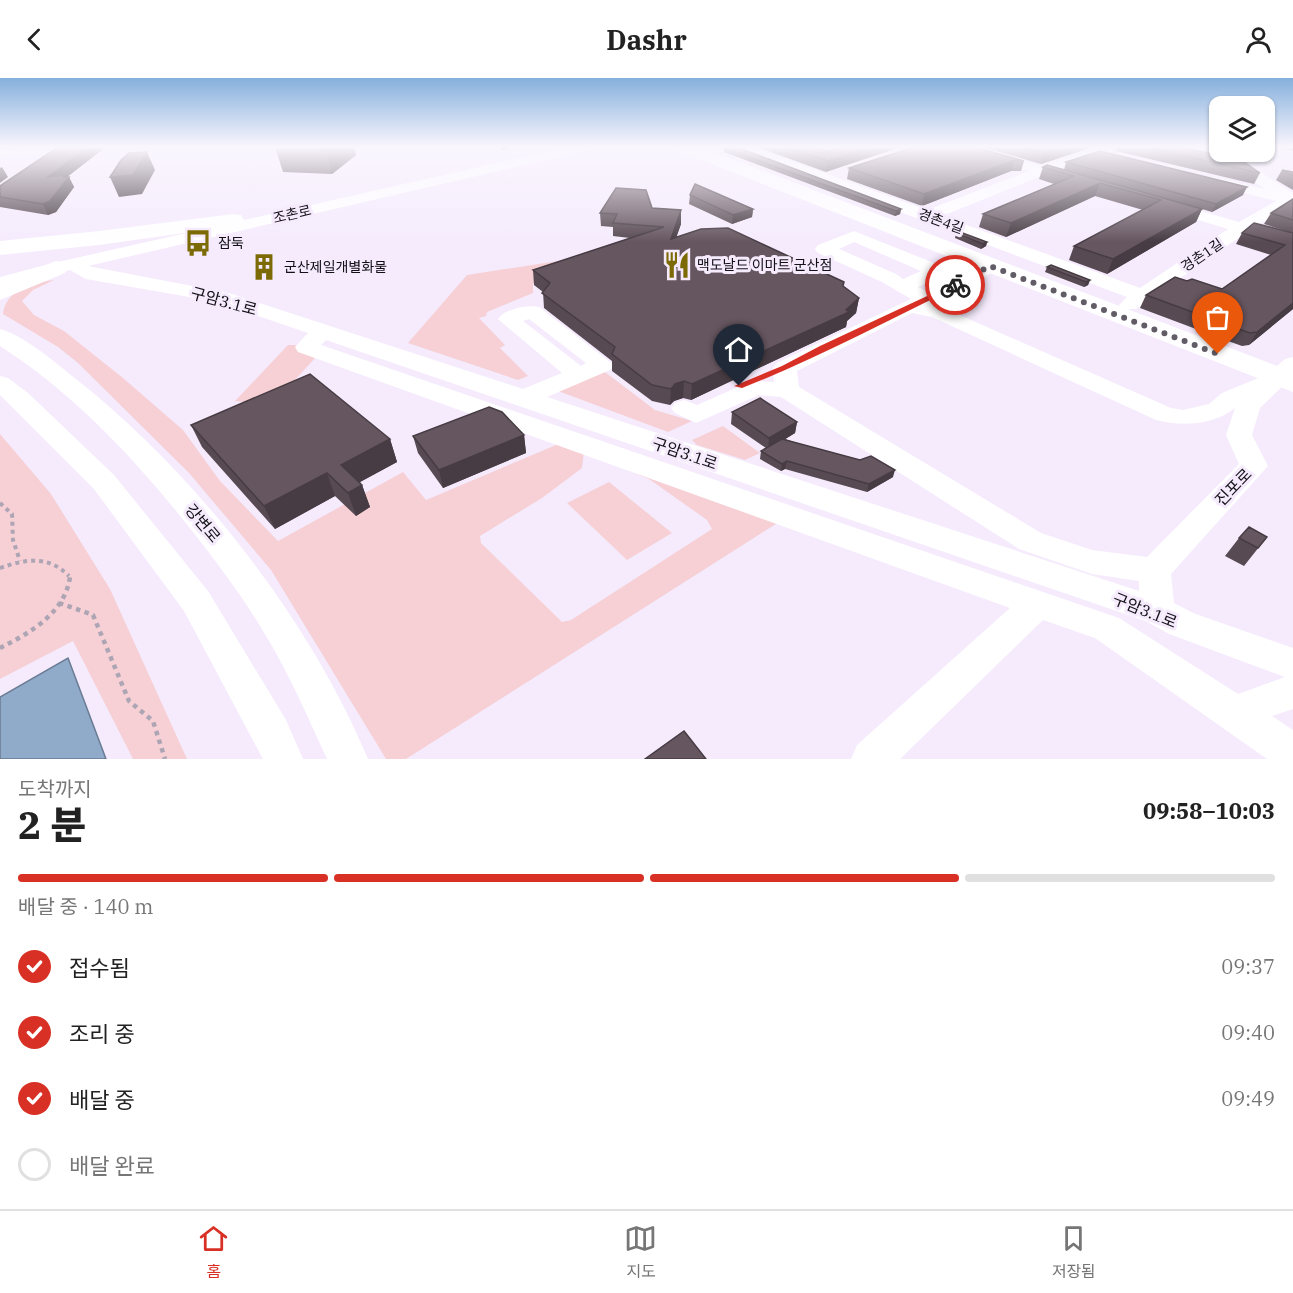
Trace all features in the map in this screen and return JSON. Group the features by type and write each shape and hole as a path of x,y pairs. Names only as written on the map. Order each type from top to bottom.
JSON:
{"main road":[{"path":"769,179 990,266 1288,375"},
{"path":"0,248 99,238 233,220"},
{"path":"0,273 83,258"},
{"path":"0,292 56,268"}],"street":[{"name":"조촌로","path":"0,283 83,258 233,220 417,179"},
{"name":"조촌로","path":"83,258 465,179"},
{"name":"경촌4길","path":"830,179 1143,296"},
{"path":"927,216 1021,179"},
{"path":"1073,179 1087,183"},
{"path":"1207,179 1292,199"},
{"path":"1260,179 1292,199"},
{"name":"경촌1길","path":"1117,314 1244,227 1292,199"},
{"path":"1153,202 1264,231"},
{"path":"914,297 937,271 854,236 824,249 889,278 914,297 939,313 1165,415 1183,418 1218,409 1231,398 1288,375"},
{"name":"구암3.1로","path":"83,258 78,268 86,273 222,297 1158,611 1181,624 1293,664"},
{"path":"684,408 696,415 756,388 786,379 914,297 990,266"},
{"path":"323,331 306,347 1107,628 1293,753"},
{"name":"강변로","path":"0,336 39,361 94,403 159,471 236,564 279,627 348,759"},
{"path":"523,398 578,375"},
{"name":"진포로","path":"1154,572 1254,466 1239,435 1248,405 1288,375"},
{"path":"739,386 786,379 1030,541 1092,562 1154,572 1158,611"},
{"path":"0,383 19,398 104,482 196,601 272,734 283,759"},
{"path":"871,759 1037,604"},
{"path":"1243,719 1252,705 1293,692"}],"path":[{"path":"0,503 12,514 13,540 20,561"},
{"path":"0,568 20,561 45,560 59,564 70,577 66,596 44,620 0,648"},
{"path":"59,603 93,615 129,701 153,721 165,759"}],"shaded area":[{"path":"699,239 540,279 533,283 533,293 487,312 486,316 479,318 505,345 500,348 528,376 518,380 408,343 467,275"},
{"path":"54,280 33,290 22,301 34,315 64,331 183,430 220,481 278,541 403,472 426,500 563,442 584,451 582,468 542,498 480,536 481,543 562,622 571,620 712,529 707,520 649,479 613,464 779,522 406,759 386,759 271,570 189,473 78,363 58,347 3,314 5,305 15,293 29,285"},
{"path":"288,345 301,345 316,357 272,405 235,401"},
{"path":"601,369 655,410 692,421 668,432 558,391"},
{"path":"723,426 760,453 745,460 697,445 692,440"},
{"path":"0,434 51,494 110,589 187,759 133,759 73,641 0,679"},
{"path":"609,482 672,533 627,560 567,503"}],"water":[{"path":"68,658 106,759 0,759 0,697"}],"building":[{"path":"11,179 68,179 50,201 43,204 0,197 0,186"},
{"path":"808,179 821,179 901,209 896,211"},
{"path":"880,179 965,179 924,194"},
{"path":"1067,179 1096,179 1202,209 1113,259 1074,246 1161,200 1100,183 1011,223 983,214"},
{"path":"1126,179 1213,179 1247,187 1216,204"},
{"path":"695,184 753,209 733,215 690,195"},
{"path":"616,188 646,190 652,208 681,210 671,239 701,229 728,228 844,282 843,286 859,298 846,310 849,312 692,384 684,381 675,384 671,389 652,385 612,354 615,347 542,293 550,283 533,270 664,227 613,223 617,214 600,213"},
{"path":"1293,199 1293,220 1271,213"},
{"path":"1254,223 1293,233 1293,303 1257,332 1250,333 1146,295 1175,277 1187,281 1192,279 1222,289 1285,245 1242,233"},
{"path":"960,232 987,242 983,244 956,233"},
{"path":"1051,265 1090,280 1086,282 1047,267"},
{"path":"310,374 390,439 341,465 362,485 348,493 327,473 264,506 191,425"},
{"path":"760,398 797,422 769,438 732,412"},
{"path":"489,407 502,412 524,435 439,470 413,436"},
{"path":"782,439 860,460 871,456 895,470 869,484 787,461 782,464 761,451"},
{"path":"1249,527 1267,537 1258,548 1239,538"},
{"path":"684,731 706,759 645,759"}],"way so far":[{"path":"955,285 990,266 1218,354"}],"place":[{"name":"잠둑","path":"198,243"},
{"name":"맥도날드 이마트 군산점","path":"677,265"},
{"name":"군산제일개별화물","path":"264,267"}],"route":[{"path":"739,386 785,368 910,306 929,300 955,285"}]}
